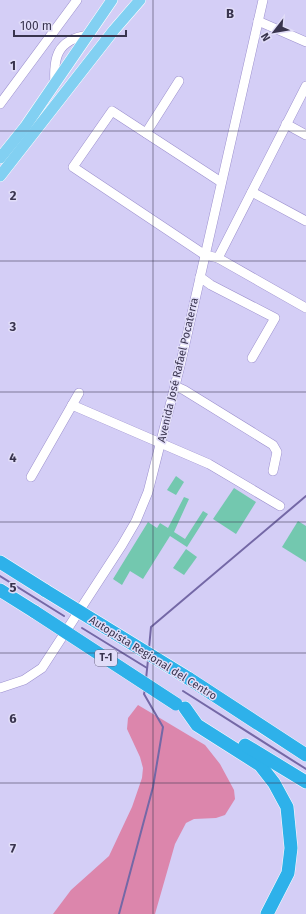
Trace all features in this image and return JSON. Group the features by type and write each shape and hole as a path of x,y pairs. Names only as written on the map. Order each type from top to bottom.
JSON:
{"highway":[{"path":"0,552 24,577"},
{"name":"Autopista Regional del Centro","path":"0,562 188,678 306,755"},
{"name":"T-1","path":"0,590 180,706 306,782"},
{"path":"180,706 198,725 260,765 274,783 287,807 291,848 288,873 268,914"}],"main road":[{"path":"0,158 25,127 112,0"},
{"path":"0,176 114,30 140,0"}],"street":[{"path":"0,104 77,0"},
{"path":"99,19 108,0"},
{"name":"Avenida José Rafael Pocaterra","path":"0,688 24,680 42,668 122,545 136,521 148,492 175,386 263,0"},
{"path":"258,21 305,39"},
{"path":"54,85 55,57 60,49 72,39 88,35"},
{"path":"146,133 179,81"},
{"path":"218,258 306,86"},
{"path":"221,182 112,110 73,167 205,254 218,258 306,308"},
{"path":"286,124 306,135"},
{"path":"252,192 306,221"},
{"path":"200,277 275,318 252,358"},
{"path":"175,386 184,390 273,445 277,452 273,471"},
{"path":"30,477 79,393"},
{"path":"72,405 132,432 161,442 209,464 280,506"}],"shaded area":[{"path":"138,705 205,745 220,764 234,790 235,799 225,815 216,818 194,819 186,823 175,844 155,914 53,914 71,890 109,856 132,807 142,778 143,768 140,757 127,729 128,718"}],"building":[{"path":"176,476 184,482 176,495 167,490"},
{"path":"234,488 256,502 236,534 213,519"},
{"path":"184,497 189,499 174,532 185,539 203,511 208,514 187,547 170,536 143,579 130,571 122,585 113,579 148,522 157,528 160,523 168,528"},
{"path":"298,521 306,526 306,562 282,547"},
{"path":"186,549 197,557 184,575 173,568"}],"waterway":[{"path":"149,648 151,627 306,496"},
{"path":"0,576 64,616"},
{"path":"82,628 147,668"},
{"path":"146,679 148,660"},
{"path":"119,914 153,787 163,727 144,694 145,690"},
{"path":"183,691 306,769"}]}
